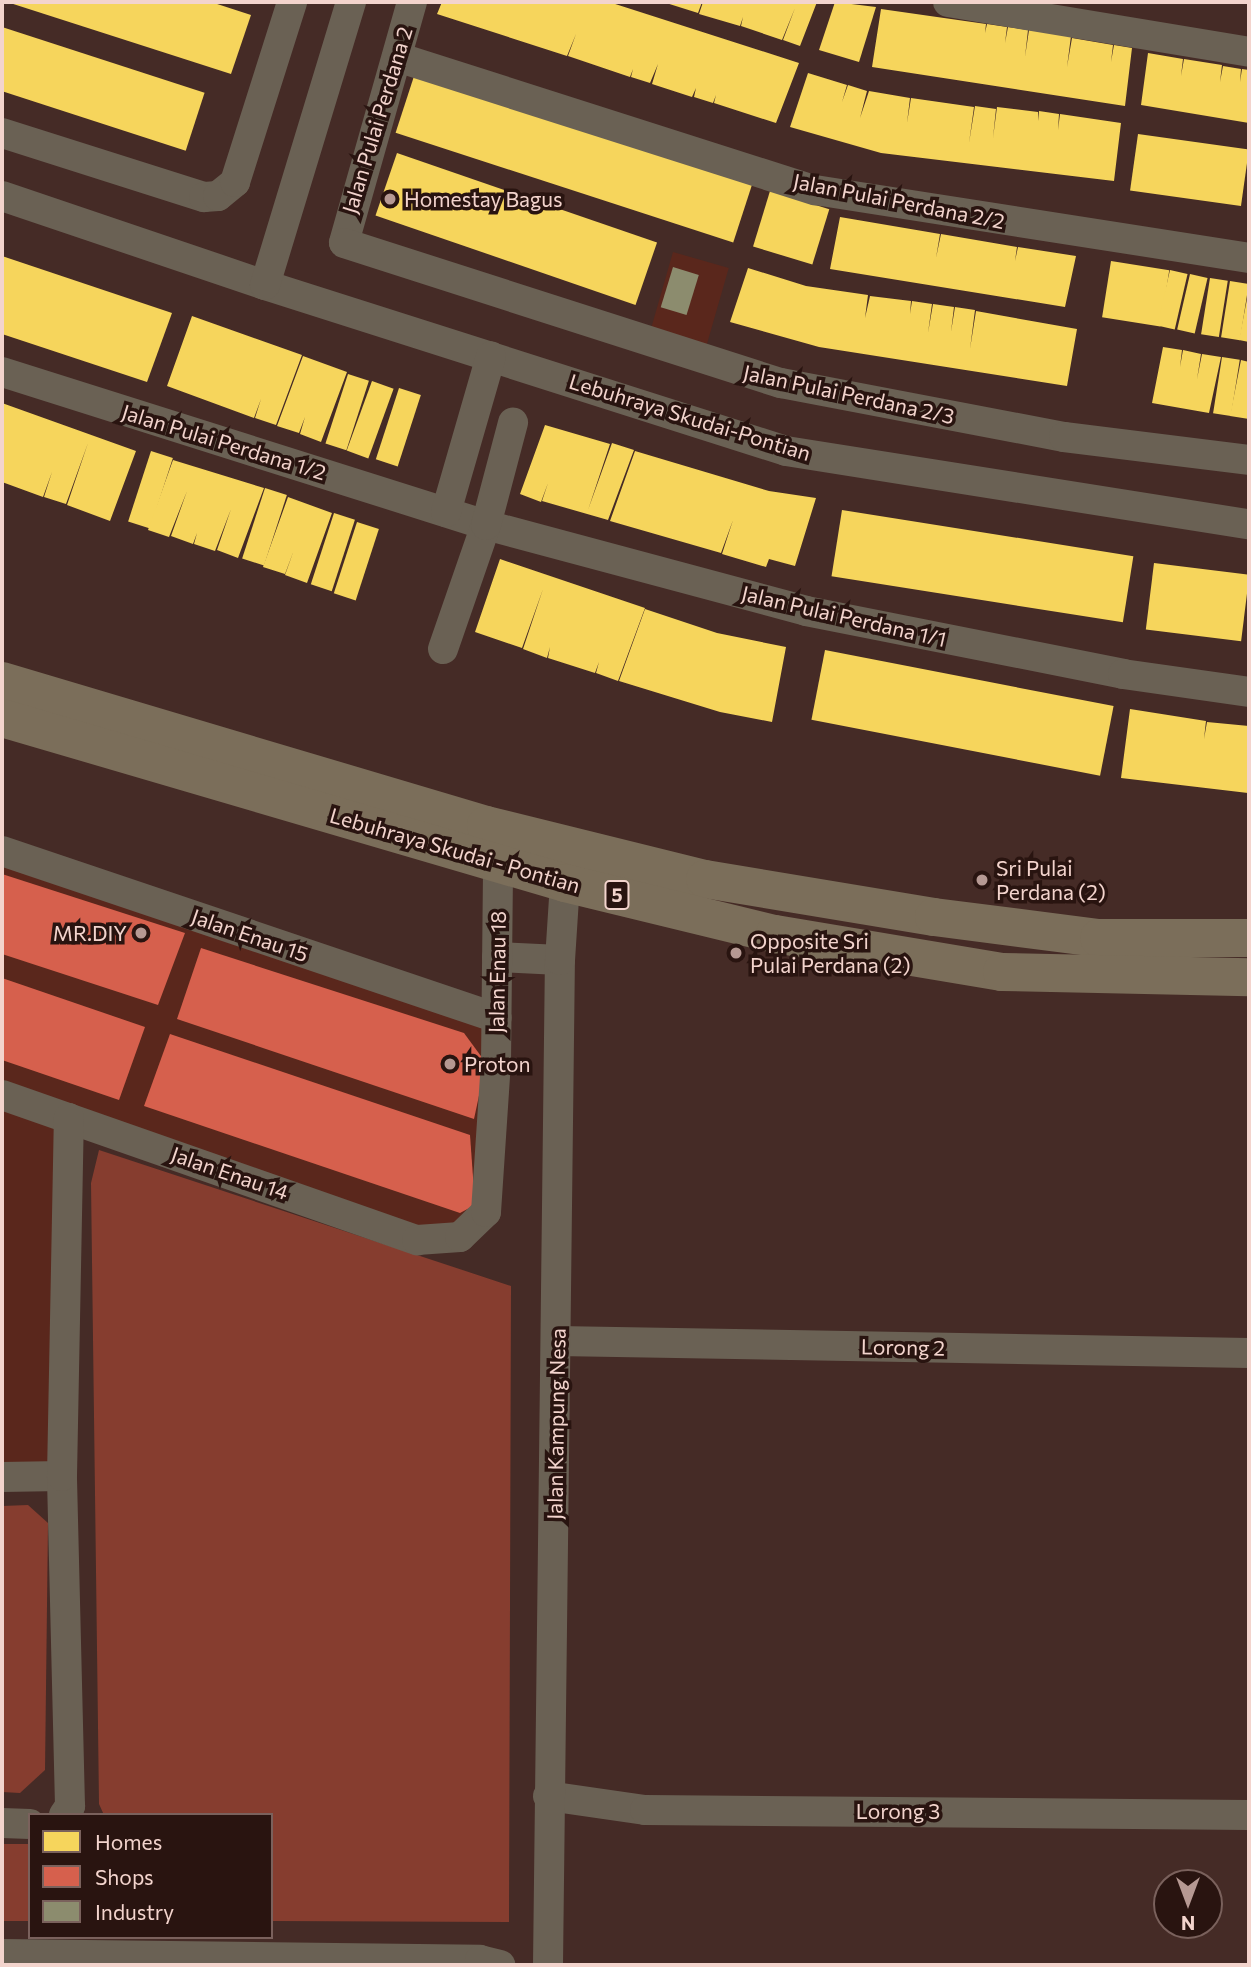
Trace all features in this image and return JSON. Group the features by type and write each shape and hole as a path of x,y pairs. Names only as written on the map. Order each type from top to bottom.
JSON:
{"highway":[{"name":"Lebuhraya Skudai - Pontian","path":"2,681 486,825 705,879 934,917 1099,938 1249,938"},
{"name":"Lebuhraya Skudai - Pontian","path":"2,718 565,883 775,934 1002,972 1249,977"}],"street":[{"path":"265,285 351,2"},
{"name":"Jalan Pulai Perdana 2","path":"343,239 412,2"},
{"path":"947,2 1249,52"},
{"path":"2,133 204,197 218,196 235,182 284,4"},
{"name":"Jalan Pulai Perdana 2/2","path":"397,57 816,190 1249,258"},
{"name":"Lebuhraya Skudai-Pontian","path":"2,196 265,285 786,451 1249,524"},
{"name":"Jalan Pulai Perdana 2/3","path":"343,239 344,243 781,383 1064,437 1249,460"},
{"path":"446,512 491,356"},
{"name":"Jalan Pulai Perdana 1/2","path":"2,372 446,512"},
{"path":"443,649 486,525 513,423"},
{"name":"Jalan Pulai Perdana 1/1","path":"446,512 806,611 1122,674 1249,692"},
{"name":"Jalan Enau 15","path":"2,852 498,1018"},
{"name":"Jalan Enau 18","path":"460,1237 486,1212 498,1018 498,864"},
{"name":"Jalan Kampung Nesa","path":"548,1965 560,960 565,883"},
{"path":"497,957 560,960"},
{"name":"Jalan Enau 14","path":"2,1095 417,1240 460,1237"},
{"path":"65,1813 70,1806 70,1789 62,1476 69,1118"},
{"name":"Lorong 2","path":"556,1341 1249,1353"},
{"path":"2,1477 62,1476"},
{"name":"Lorong 3","path":"548,1796 645,1810 1249,1815"},
{"path":"2,1823 28,1824"},
{"path":"2,1954 480,1960 499,1965"}],"shaded area":[{"path":"673,252 729,268 706,347 650,331"},
{"path":"2,840 505,1010 462,1246 77,1130 71,1486 2,1486"},
{"path":"99,1150 511,1286 509,1922 273,1921 273,1813 103,1813 99,1804 91,1183"},
{"path":"28,1505 48,1523 45,1770 20,1793 2,1792 2,1506"},
{"path":"2,1844 28,1844 28,1921 2,1921"}],"building: Homes":[{"path":"7,2 211,2 251,15 231,74"},
{"path":"442,2 609,2 799,63 776,123 714,103 716,95 713,103 694,97 696,88 692,97 652,84 658,64 650,83 631,77 633,69 630,77 568,56 576,34 567,56 437,14"},
{"path":"663,2 702,2 698,13"},
{"path":"703,2 817,2 800,46 783,40 795,8 782,40 741,26 743,17 740,26 699,14"},
{"path":"835,2 876,7 859,62 819,50"},
{"path":"881,9 986,24 985,33 987,24 1007,27 1005,43 1008,27 1028,30 1025,57 1029,30 1071,36 1067,67 1072,38 1113,45 1111,62 1114,45 1132,48 1125,106 872,67"},
{"path":"2,27 205,93 186,151 2,91"},
{"path":"1148,53 1183,59 1181,76 1184,59 1222,65 1220,82 1223,66 1241,69 1240,82 1242,69 1249,70 1249,123 1141,105"},
{"path":"416,70 754,180 733,242 396,133"},
{"path":"808,73 847,85 842,102 848,85 867,91 860,118 869,91 910,98 907,123 911,98 974,107 969,143 975,106 996,109 993,138 997,107 1038,112 1038,121 1039,111 1059,114 1058,130 1060,114 1121,123 1114,181 881,153 790,127"},
{"path":"1138,134 1249,150 1241,206 1130,190"},
{"path":"397,153 657,243 636,305 376,215"},
{"path":"770,191 829,209 812,265 753,246"},
{"path":"840,217 940,234 936,258 941,234 1017,247 1015,261 1018,247 1076,256 1065,307 830,269"},
{"path":"2,256 172,313 147,382 2,334"},
{"path":"1111,261 1169,270 1160,327 1102,317"},
{"path":"748,268 806,286 868,295 865,318 870,296 911,301 910,314 912,301 932,304 928,333 933,304 954,307 951,332 955,307 975,310 970,349 976,311 1077,329 1067,386 819,347 730,322"},
{"path":"1170,270 1188,274 1175,330 1157,326"},
{"path":"1190,274 1208,278 1195,334 1177,330"},
{"path":"1210,278 1228,281 1219,337 1201,334"},
{"path":"1230,281 1249,284 1240,340 1221,337"},
{"path":"1249,294 1249,342 1239,340"},
{"path":"192,316 302,355 276,425 255,418 261,399 254,418 167,386"},
{"path":"1163,347 1182,350 1180,367 1183,350 1201,354 1197,379 1202,354 1221,357 1209,413 1152,403"},
{"path":"303,356 347,372 321,442 300,434 305,417 299,433 277,426"},
{"path":"1222,357 1240,360 1231,416 1213,413"},
{"path":"1241,360 1249,362 1249,419 1230,416"},
{"path":"348,374 369,381 346,450 325,443"},
{"path":"372,381 394,389 368,458 347,451"},
{"path":"399,388 421,395 398,466 376,459"},
{"path":"2,403 136,451 110,521 67,505 88,443 66,504 44,497 52,472 43,497 2,482"},
{"path":"545,425 610,444 588,510 612,443 634,450 608,520 542,501 548,483 541,502 520,494"},
{"path":"151,451 173,458 150,528 128,521"},
{"path":"635,451 769,491 816,498 795,566 769,559 766,567 722,554 733,520 721,553 610,521"},
{"path":"173,460 264,488 238,558 217,550 231,509 215,551 194,544 197,533 193,544 171,536 187,491 169,537 148,530"},
{"path":"265,488 287,495 264,565 242,558"},
{"path":"288,497 332,513 307,583 285,575 294,550 285,574 263,567"},
{"path":"842,510 1133,556 1123,622 832,576"},
{"path":"334,513 355,520 332,591 311,584"},
{"path":"357,522 379,529 356,600 334,593"},
{"path":"500,559 645,608 618,681 596,673 599,662 595,673 548,658 550,647 547,658 523,649 543,589 522,648 475,632"},
{"path":"1154,563 1249,575 1241,641 1146,630"},
{"path":"645,609 717,633 786,647 772,722 720,712 619,681"},
{"path":"825,650 1114,706 1100,776 811,720"},
{"path":"1130,709 1206,721 1204,739 1207,722 1249,726 1248,793 1121,778"}],"building: Shops":[{"path":"2,874 185,933 158,1005 2,954"},
{"path":"201,948 464,1033 486,1063 474,1119 177,1019"},
{"path":"2,978 145,1027 119,1100 2,1060"},
{"path":"170,1034 470,1135 475,1205 460,1213 144,1106"}],"building: Industry":[{"path":"673,267 699,275 687,315 661,307"}],"place":[{"name":"Homestay Bagus","path":"390,199"},
{"name":"Sri Pulai Perdana (2)","path":"982,880"},
{"name":"MR.DIY","path":"141,933"},
{"name":"Opposite Sri Pulai Perdana (2)","path":"736,953"},
{"name":"Proton","path":"450,1064"}]}
